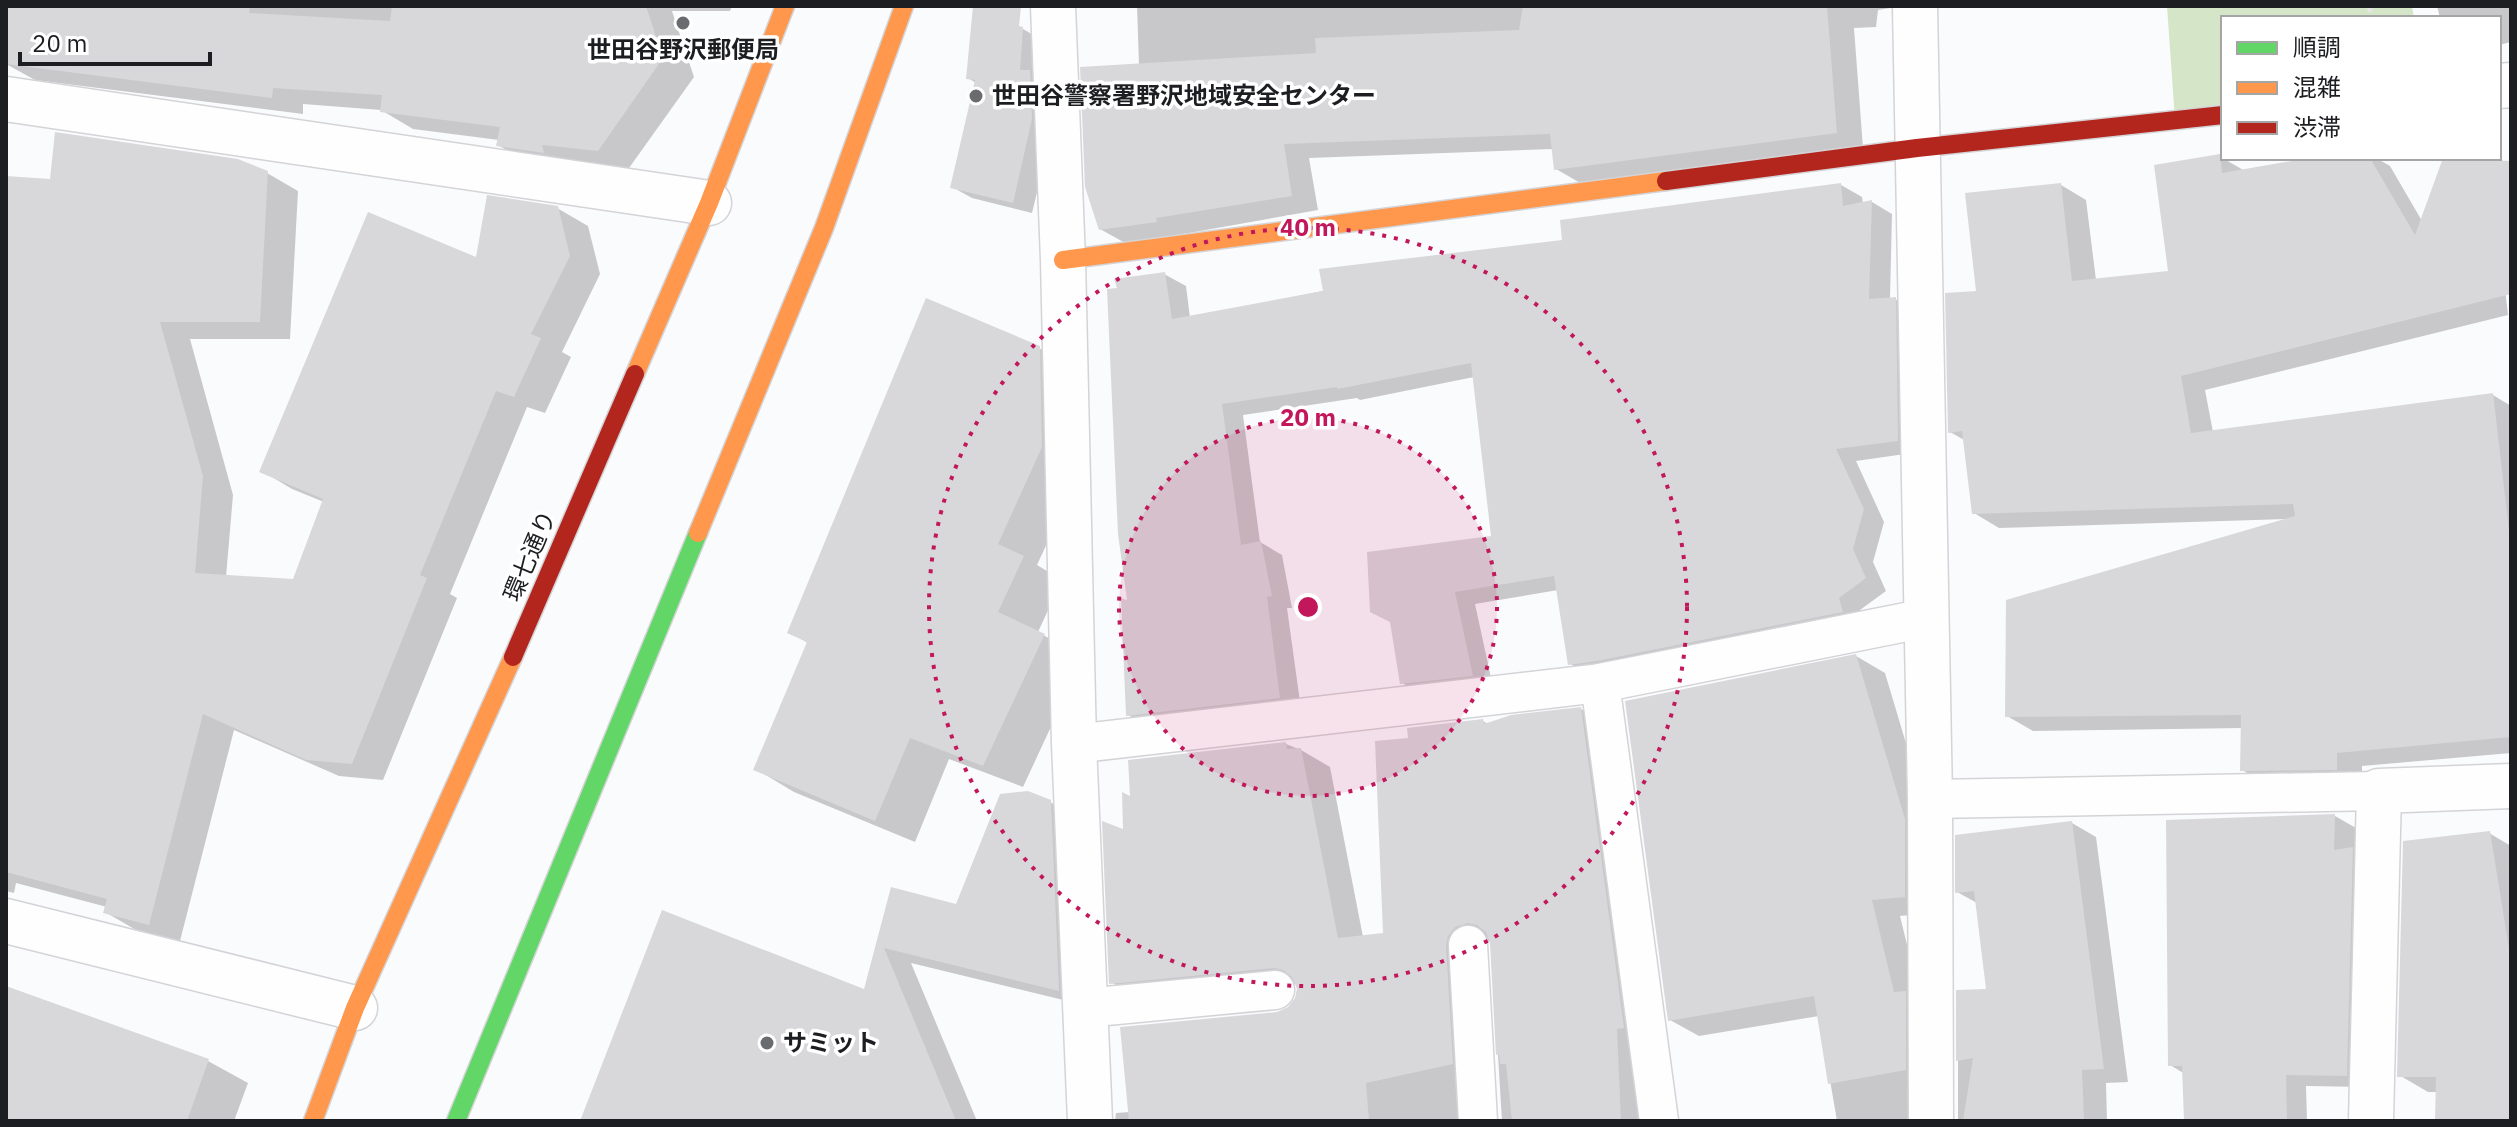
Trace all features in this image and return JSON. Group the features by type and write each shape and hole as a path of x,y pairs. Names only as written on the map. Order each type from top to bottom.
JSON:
{"main road":[{"name":"環七通り","path":"313,1121 355,1008 472,752 709,203 785,6"},
{"path":"456,1121 824,228 904,6"},
{"path":"1063,260 1917,148 2221,115"}],"street":[{"path":"1053,6 1063,260 1074,744 1090,1121"},
{"path":"1915,6 1930,799 1931,1121"},
{"path":"6,99 709,203"},
{"path":"2371,1121 2379,791 2511,786"},
{"path":"6,921 355,1008"}],"lane":[{"path":"1074,744 1600,683 1926,618"},
{"path":"1600,683 1659,1121"},
{"path":"1930,799 2379,791"},
{"path":"1468,945 1478,1121"},
{"path":"1085,1008 1275,990"}],"green space":[{"path":"2167,6 2412,6 2414,16 2221,16 2221,115 2175,120"}],"building":[{"path":"6,6 250,6 249,13 390,21 392,6 646,6 663,58 598,151 542,145 544,153 496,146 500,127 380,112 382,95 273,88 272,98 6,64"},
{"path":"973,6 1021,6 1020,70 1030,70 1032,119 1013,203 950,188 975,80 966,79"},
{"path":"1523,6 1827,6 1837,133 1554,170 1550,134 1284,144 1292,196 1099,230 1085,187 1080,67 1316,53 1315,38 1519,30"},
{"path":"55,132 238,159 268,171 260,322 160,322 203,476 195,573 293,579 323,499 259,472 368,212 476,257 487,195 558,206 570,256 531,334 541,338 514,397 496,391 420,575 427,578 352,764 306,760 203,714 149,925 103,913 107,899 6,872 6,176 50,179"},
{"path":"2220,154 2222,173 2297,160 2371,160 2415,235 2442,160 2511,161 2511,294 2181,376 2191,433 2493,393 2511,548 2511,737 2337,753 2337,770 2240,771 2241,715 2005,717 2006,600 2295,516 2293,504 1972,514 1962,431 1948,433 1945,293 1976,291 1965,193 2061,183 2072,281 2168,271 2154,165"},
{"path":"1841,183 1843,206 1872,200 1869,299 1896,297 1898,441 1836,449 1864,509 1853,549 1866,578 1839,598 1843,612 1568,665 1554,576 1455,592 1473,676 1400,684 1390,622 1370,612 1367,552 1491,536 1471,363 1337,389 1222,404 1241,545 1261,541 1272,596 1267,597 1280,698 1126,716 1121,598 1127,600 1118,534 1107,289 1117,288 1114,279 1165,272 1172,319 1323,291 1319,269 1562,240 1560,220"},
{"path":"926,298 1040,346 1042,447 998,544 1024,556 998,612 1045,634 983,766 910,738 875,821 753,770 807,642 787,633"},
{"path":"1856,654 1905,819 1905,897 1872,900 1894,992 1906,991 1906,1070 1828,1084 1814,996 1668,1021 1625,701"},
{"path":"1581,707 1624,1028 1617,1029 1621,1121 1512,1121 1506,1064 1500,1064 1499,1054 1496,1055 1490,943 1486,932 1468,923 1455,927 1446,945 1453,1064 1366,1083 1369,1121 1129,1121 1120,1027 1277,1012 1288,1007 1297,989 1292,977 1274,968 1109,984 1102,821 1123,829 1122,792 1130,796 1128,760 1286,742 1287,749 1301,748 1338,938 1383,933 1375,741 1408,738 1407,728 1483,719 1484,724 1511,715"},
{"name":"サミット","path":"1028,791 1051,800 1059,991 884,948 956,1121 580,1121 662,910 864,989 891,887 956,904 1000,794"},
{"path":"2335,814 2334,850 2353,847 2347,1076 2286,1075 2287,1121 2184,1121 2182,1066 2168,1066 2166,820"},
{"path":"2072,821 2104,1069 2082,1070 2084,1121 1963,1121 1973,1058 1956,1061 1956,990 1986,989 1974,891 1955,893 1955,835"},
{"path":"2490,831 2511,961 2511,1121 2435,1121 2436,1077 2397,1077 2403,841"},
{"path":"6,986 209,1059 187,1121 6,1121"}],"traffic: fast":[{"path":"456,1121 698,533"}],"traffic: slow":[{"path":"635,374 709,203 785,6"},
{"path":"698,533 824,228 904,6"},
{"path":"1063,260 1666,181"},
{"path":"313,1121 355,1008 513,657"}],"traffic: jam":[{"path":"1666,181 1917,148 2221,115"},
{"path":"513,657 635,374"}],"place":[{"name":"世田谷野沢郵便局","path":"683,23"},
{"name":"世田谷警察署野沢地域安全センター","path":"976,96"},
{"name":"サミット","path":"767,1043"}]}
